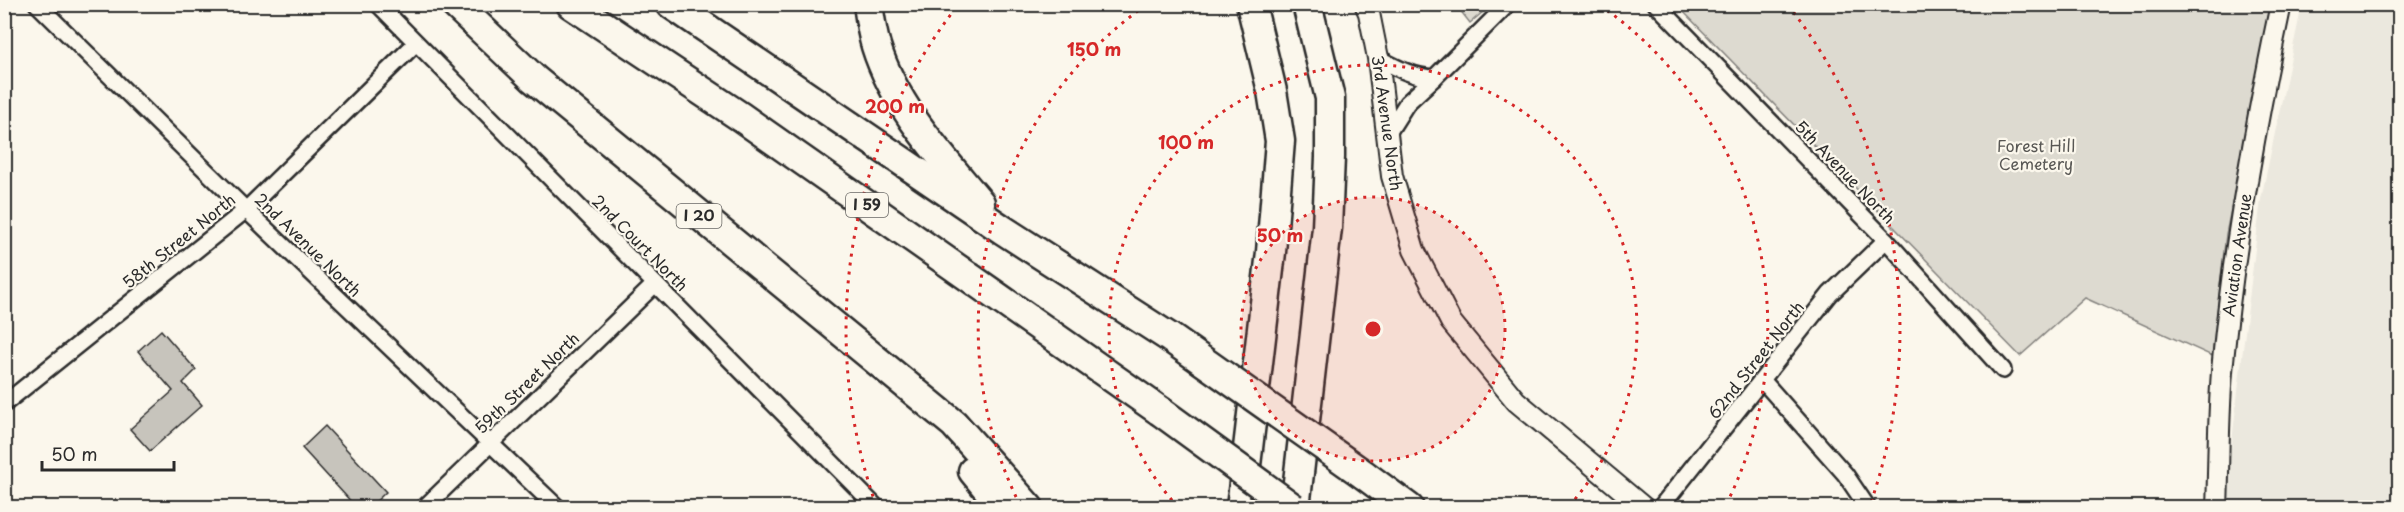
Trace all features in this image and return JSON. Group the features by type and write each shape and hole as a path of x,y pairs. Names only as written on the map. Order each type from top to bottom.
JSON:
{"highway":[{"name":"I 20","path":"456,4 534,79 954,424 1029,507"},
{"name":"I 59","path":"570,4 741,117 1294,507"},
{"path":"671,4 1003,230 1169,337 1409,507"},
{"path":"868,4 876,46 892,84 918,129 1003,230"},
{"path":"1240,507 1271,252 1280,141 1266,59 1251,4"},
{"path":"1294,507 1327,228 1330,158 1330,98 1307,4"},
{"path":"891,373 995,498 1000,507"}],"street":[{"name":"2nd Avenue North","path":"37,4 246,210 558,507"},
{"name":"2nd Court North","path":"378,4 877,507"},
{"name":"3rd Avenue North","path":"1365,4 1378,58 1392,176 1414,250 1451,322 1516,401 1644,507"},
{"path":"1388,133 1407,103 1508,4"},
{"name":"5th Avenue North","path":"1656,4 1886,240 2003,370"},
{"name":"Aviation Avenue","path":"2217,507 2223,362 2258,116 2281,4"},
{"name":"58th Street North","path":"4,404 246,210 416,42"},
{"path":"1378,58 1406,73 1434,78"},
{"name":"62nd Street North","path":"1660,507 1830,294 1886,240"},
{"name":"59th Street North","path":"424,507 655,284"},
{"path":"1762,381 1845,474 1868,507"}],"shaded area":[{"path":"2302,5 2399,5 2399,507 2224,508 2261,199"}],"green space":[{"path":"1456,5 1491,5 1470,23"},
{"name":"Forest Hill Cemetery","path":"1677,5 2272,5 2226,234 2212,356 2085,298 2020,356"}],"building":[{"path":"161,330 196,370 183,383 202,405 150,451 130,429 173,391 138,351"},
{"path":"325,426 386,492 370,507 356,507 302,448"}]}
